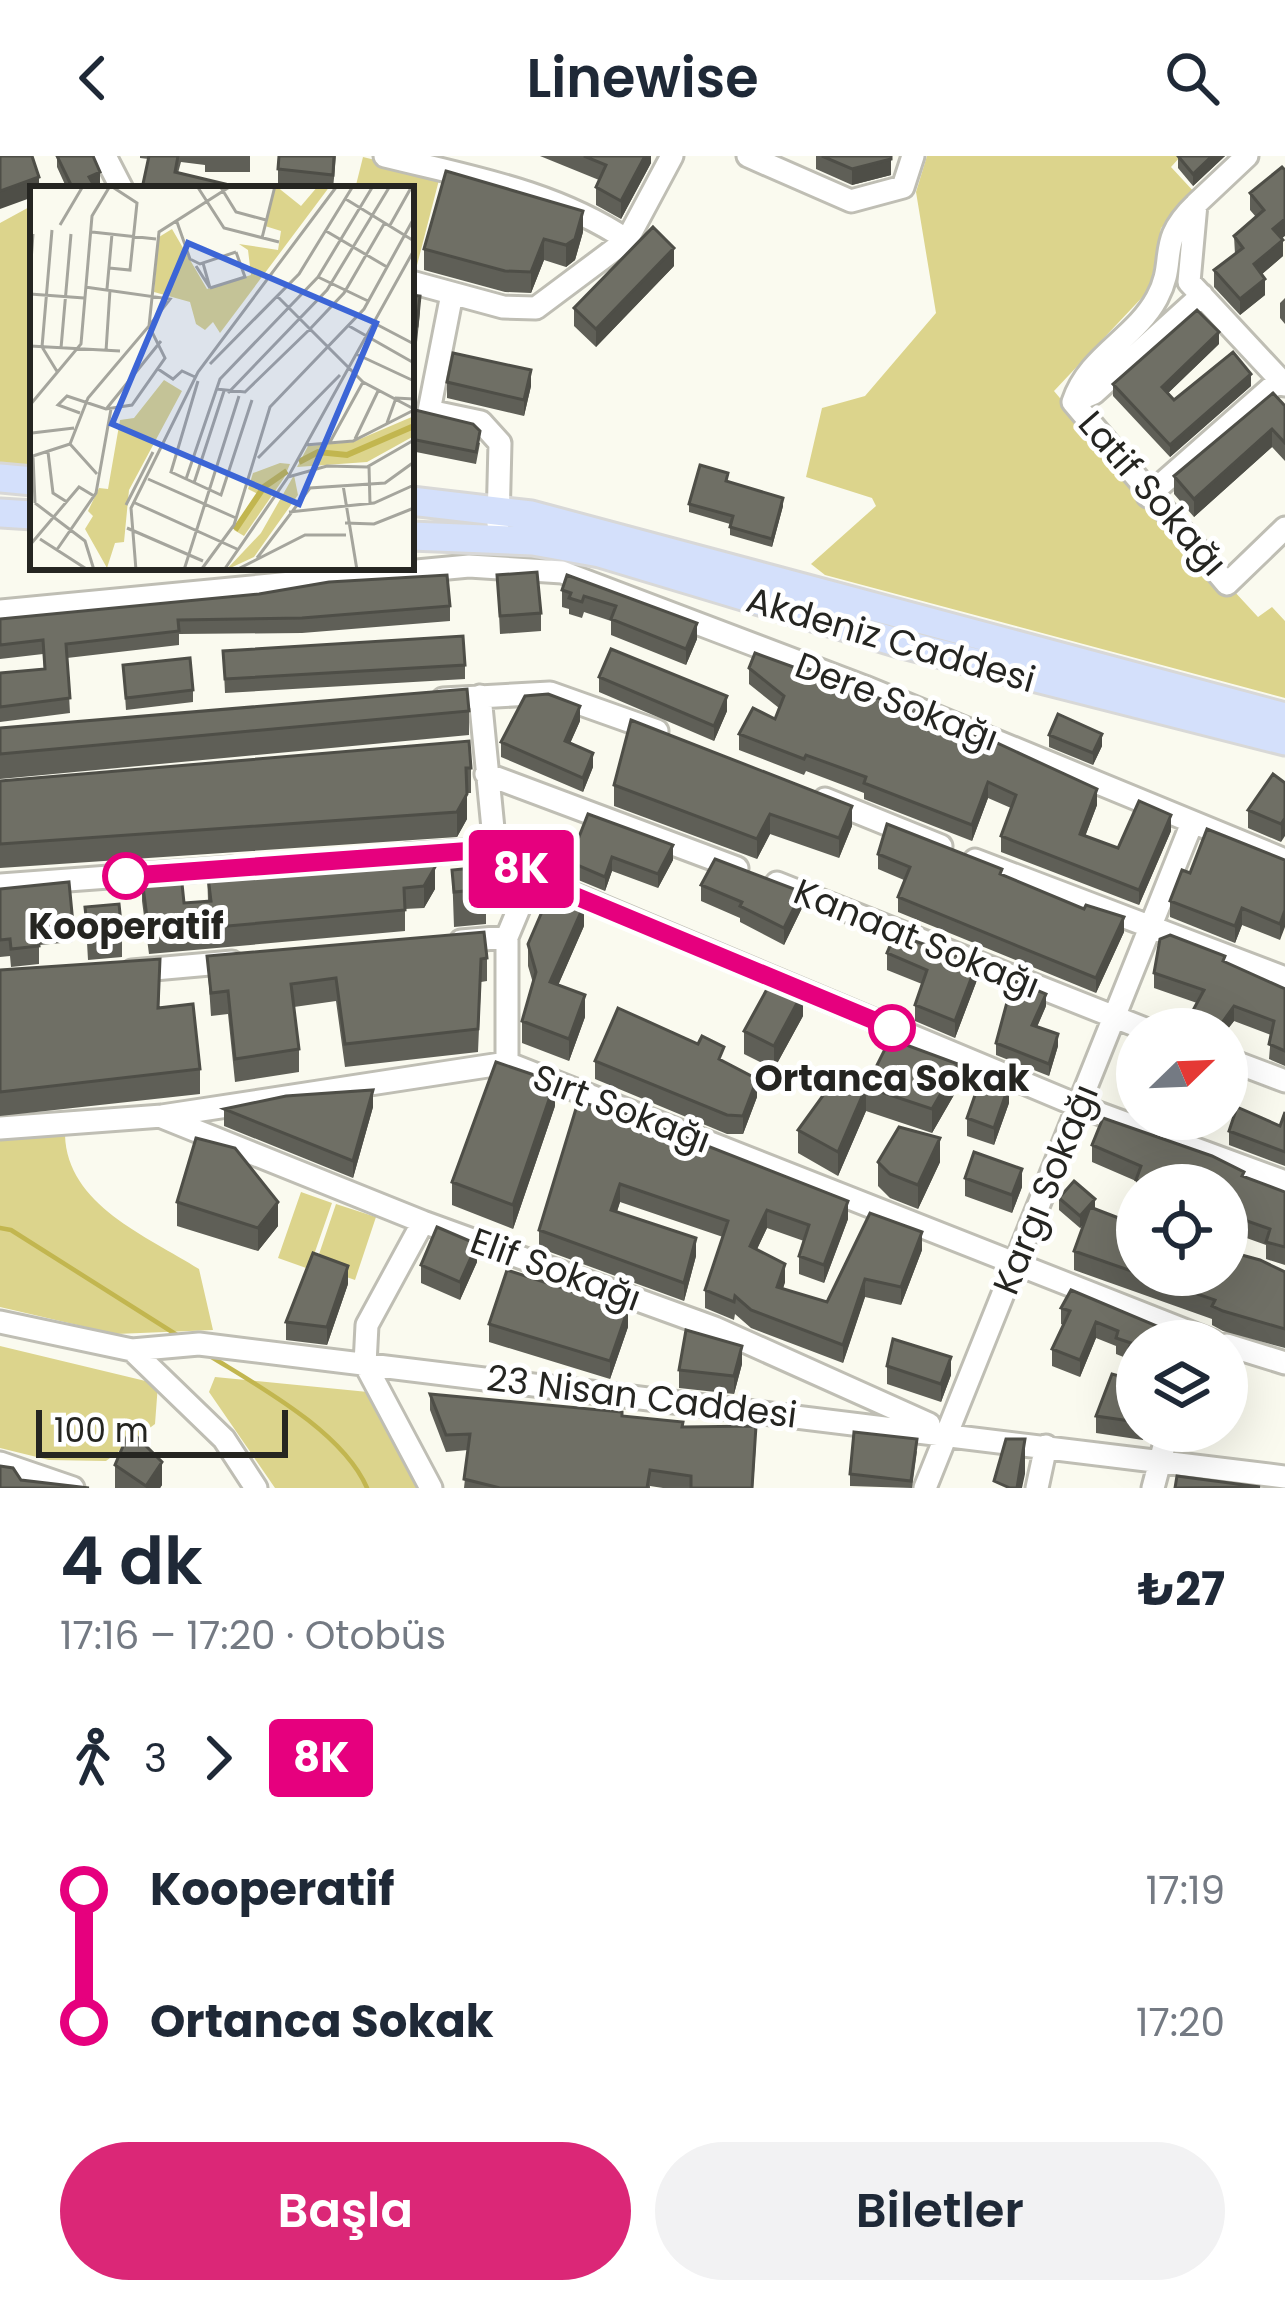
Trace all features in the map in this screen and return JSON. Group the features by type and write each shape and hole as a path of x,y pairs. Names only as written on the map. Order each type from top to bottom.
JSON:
{"main road":[{"path":"0,478 30,481"},
{"name":"Akdeniz Caddesi","path":"414,502 499,511 641,543 1285,717"},
{"path":"0,513 30,515"},
{"name":"Akdeniz Caddesi","path":"419,536 497,539 600,553 899,644 1285,741"}],"street":[{"path":"105,156 120,186"},
{"path":"385,156 537,194 587,213 627,240"},
{"path":"414,283 536,308 627,240 671,156"},
{"path":"748,156 850,201 903,187 913,156"},
{"path":"1073,402 1081,378 1157,298 1172,227 1247,156"},
{"path":"1073,402 1094,393 1195,288 1196,204"},
{"path":"1148,496 1283,383 1195,288"},
{"path":"452,294 429,411 481,422 500,443 497,539"},
{"name":"Latif Sokağı","path":"1073,402 1227,584 1285,528"},
{"name":"Akdeniz Caddesi","path":"419,536 427,572"},
{"name":"Dere Sokağı","path":"0,611 469,566 562,572 865,686 1285,860"},
{"path":"415,701 550,693 686,742"},
{"path":"480,696 473,750 486,774 495,849"},
{"name":"Kanaat Sokağı","path":"486,774 892,926 1114,1018"},
{"path":"796,787 1149,930 1285,978"},
{"name":"Kargı Sokağı","path":"925,1488 1192,823"},
{"path":"380,857 495,849 532,878 1079,1106 1285,1182"},
{"path":"0,885 262,866"},
{"path":"507,1063 507,937 532,878"},
{"path":"437,943 507,937"},
{"path":"115,973 253,960"},
{"name":"Sırt Sokağı","path":"0,1128 162,1116 507,1063 1016,1261 1155,1320"},
{"path":"1248,1067 1285,1081"},
{"name":"Elif Sokağı","path":"162,1116 423,1222 715,1328 947,1432"},
{"path":"423,1222 367,1325 365,1364 430,1488"},
{"name":"23 Nisan Caddesi","path":"0,1322 132,1350 199,1344 947,1432 1278,1480"},
{"path":"132,1350 224,1439 256,1488"},
{"path":"1248,1352 1285,1363"},
{"path":"1037,1488 1046,1446"},
{"path":"1154,1488 1161,1452"},
{"path":"0,1462 73,1488"}],"shaded area":[{"path":"927,156 1181,156 1171,167 1196,194 1161,228 1150,289 1054,391 1223,592 1233,590 1258,617 1272,607 1285,621 1285,698 825,575 811,564 876,506 872,498 806,477 822,408 865,396 936,313 916,192"},
{"path":"363,157 440,176 415,273 414,186 356,186"},
{"path":"30,207 30,473 0,471 0,223"},
{"path":"65,1135 69,1160 95,1199 134,1231 199,1269 213,1330 116,1334 0,1307 0,1140"},
{"path":"301,1192 332,1203 309,1269 278,1258"},
{"path":"336,1204 376,1217 355,1280 315,1266"},
{"path":"0,1346 158,1384 155,1424 106,1461 49,1460 0,1448"},
{"path":"215,1377 368,1392 419,1488 275,1488 209,1392"}],"building":[{"path":"0,156 32,156 39,177 0,191"},
{"path":"57,156 93,156 100,172 89,177 94,186 72,186"},
{"path":"149,156 178,156 175,172 233,186 150,186 143,184"},
{"path":"279,156 334,156 333,175 278,169"},
{"path":"584,156 645,156 621,201 596,187 606,165"},
{"path":"822,156 891,156 891,159 852,169"},
{"path":"1178,156 1212,156 1193,174"},
{"path":"1282,167 1285,219 1273,229 1283,240 1254,264 1265,279 1240,299 1214,270 1243,248 1234,236 1264,210 1250,193"},
{"path":"446,171 583,211 575,239 566,245 544,239 531,272 505,271 424,249"},
{"path":"653,227 674,248 596,329 574,308"},
{"path":"414,295 420,296 414,326"},
{"path":"1197,310 1219,332 1162,387 1174,400 1233,352 1251,374 1170,445 1113,384"},
{"path":"453,353 531,370 524,400 447,382"},
{"path":"1273,393 1285,406 1285,443 1272,429 1194,499 1174,476"},
{"path":"414,410 473,424 480,431 476,452 414,440"},
{"path":"700,465 728,473 726,481 783,498 772,539 730,527 733,516 689,504"},
{"path":"537,572 541,613 500,616 497,575"},
{"path":"447,575 450,606 302,618 178,620 179,631 66,644 70,698 0,707 0,673 45,669 43,640 0,645 0,619 259,594 329,582"},
{"path":"567,575 697,623 686,649 611,619 616,606 584,596 582,602 569,598 571,593 562,590"},
{"path":"463,636 465,665 225,679 223,651"},
{"path":"611,649 727,696 714,726 599,677"},
{"path":"755,653 796,668 797,664 895,705 901,702 921,710 918,720 997,743 1097,789 1080,834 1118,848 1139,801 1171,815 1139,890 1001,836 1016,795 988,782 972,825 864,783 866,777 739,734 753,708 775,719 784,696 749,668"},
{"path":"190,658 193,690 126,698 123,665"},
{"path":"467,689 469,711 0,754 0,728"},
{"path":"548,694 580,706 565,741 593,753 583,778 501,742 525,696"},
{"path":"1058,714 1102,734 1093,753 1049,735"},
{"path":"631,720 852,806 839,838 770,814 757,839 614,785"},
{"path":"469,741 467,794 457,812 0,844 0,781"},
{"path":"1273,774 1285,783 1281,824 1248,810"},
{"path":"588,814 673,845 658,874 612,857 605,877 542,850 549,835 575,847"},
{"path":"887,824 1002,869 1000,874 1084,909 1086,905 1124,917 1096,978 898,897 910,867 878,854"},
{"path":"1207,829 1285,860 1285,910 1280,924 1242,908 1235,926 1170,901 1182,870 1190,873"},
{"path":"433,849 435,867 424,886 404,888 405,910 149,933 142,879 181,874 184,903 211,901 207,869"},
{"path":"715,859 802,892 784,928 740,906 742,902 701,885"},
{"path":"484,867 486,889 454,892 452,870"},
{"path":"69,882 73,924 37,928 39,946 11,949 10,939 0,940 0,889"},
{"path":"551,891 584,905 550,982 585,995 569,1039 522,1021 536,972 528,944"},
{"path":"119,904 122,933 88,936 85,907"},
{"path":"484,932 487,958 481,959 478,1029 345,1044 336,978 291,984 299,1049 235,1059 228,991 211,993 207,956"},
{"path":"895,934 977,963 955,1021 915,1005 927,970 887,953"},
{"path":"1170,935 1225,956 1223,961 1285,989 1285,1051 1269,1044 1274,1021 1248,1008 1194,1008 1204,990 1154,973 1160,939"},
{"path":"160,959 158,1008 193,1004 200,1069 0,1092 0,970"},
{"path":"772,980 803,992 774,1046 744,1031"},
{"path":"1013,980 1046,994 1032,1025 1058,1034 1049,1064 996,1043"},
{"path":"618,1008 698,1044 702,1036 724,1047 719,1059 757,1079 743,1116 727,1115 595,1061"},
{"path":"890,1039 958,1064 932,1109 866,1087"},
{"path":"496,1062 555,1082 513,1205 452,1182"},
{"path":"982,1075 1009,1085 994,1128 967,1118"},
{"path":"832,1083 866,1087 838,1152 798,1130"},
{"path":"373,1090 353,1161 224,1109 286,1096"},
{"path":"578,1102 618,1111 848,1201 824,1265 799,1256 809,1225 767,1210 750,1246 785,1264 777,1287 827,1302 870,1213 922,1232 901,1287 865,1279 843,1345 751,1310 735,1296 734,1302 705,1290 728,1221 620,1184 611,1210 696,1238 684,1283 539,1230"},
{"path":"1248,1112 1280,1126 1285,1112 1285,1152 1248,1138"},
{"path":"1103,1118 1116,1123 1116,1140 1166,1140 1228,1164 1136,1164 1092,1145"},
{"path":"899,1127 940,1138 918,1185 890,1174 878,1162"},
{"path":"196,1138 235,1148 278,1202 258,1228 177,1202"},
{"path":"974,1152 1022,1169 1012,1195 965,1178"},
{"path":"1248,1178 1285,1192 1285,1247 1266,1242 1270,1229 1248,1221"},
{"path":"1074,1181 1095,1199 1080,1216 1059,1198"},
{"path":"1090,1207 1116,1217 1116,1266 1074,1251"},
{"path":"437,1227 477,1244 460,1282 421,1265"},
{"path":"313,1253 348,1266 327,1327 286,1322"},
{"path":"1248,1257 1260,1260 1285,1272 1285,1329 1223,1311 1212,1306 1215,1300 1203,1296 1248,1296"},
{"path":"507,1270 628,1309 610,1361 489,1324"},
{"path":"1071,1290 1143,1320 1116,1320 1116,1330 1096,1322 1080,1360 1052,1349 1070,1311 1061,1308"},
{"path":"686,1330 742,1346 734,1376 679,1370"},
{"path":"893,1339 951,1357 941,1384 887,1366"},
{"path":"1112,1374 1116,1375 1116,1419 1096,1416"},
{"path":"430,1394 622,1412 622,1416 683,1422 682,1427 756,1426 752,1488 691,1488 691,1476 650,1470 647,1488 500,1488 464,1479 470,1434 446,1435"},
{"path":"130,1430 162,1462 146,1486 115,1465"},
{"path":"854,1432 917,1439 911,1481 850,1474"},
{"path":"1006,1439 1025,1439 1017,1488 994,1481"},
{"path":"0,1466 13,1468 21,1480 89,1488 0,1488"},
{"path":"1177,1476 1260,1487 1175,1488"}],"waterway":[{"path":"0,1228 11,1230 177,1335"},
{"path":"210,1356 320,1430 367,1488"}],"bus line":[{"name":"8K","path":"126,876 495,849 532,878 892,1028"}],"place":[{"name":"Kooperatif","path":"126,876"},
{"name":"Ortanca Sokak","path":"892,1028"}]}
